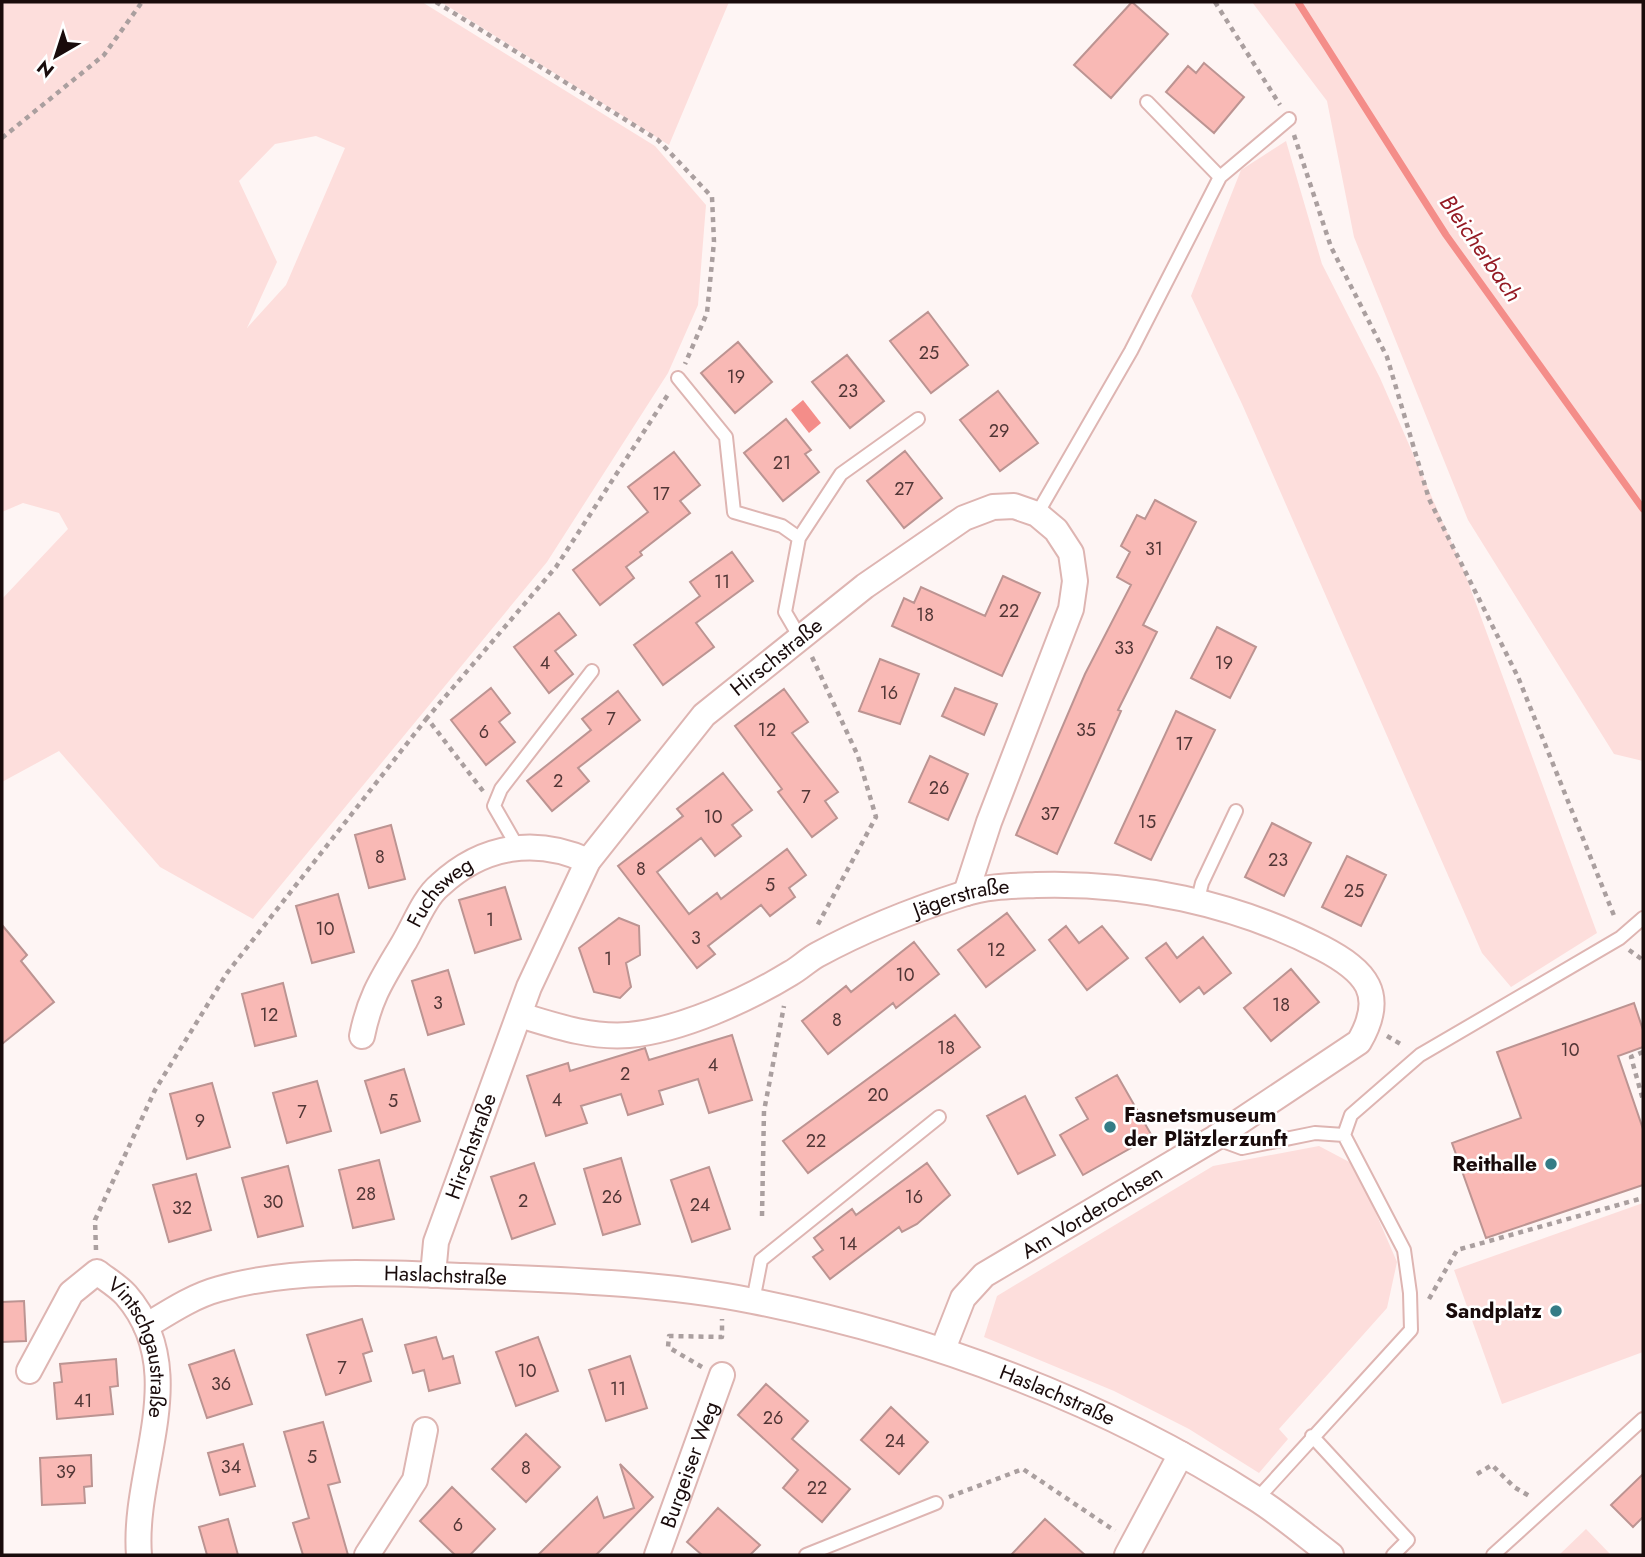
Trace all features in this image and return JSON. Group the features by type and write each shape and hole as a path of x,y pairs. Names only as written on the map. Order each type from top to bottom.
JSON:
{"street":[{"name":"Hirschstraße","path":"433,1275 436,1242 530,987 588,861 704,715 799,636 865,586 964,518 993,507 1014,506 1037,514"},
{"path":"966,893 989,822 1071,609 1075,581 1071,553 1056,530 1037,514"},
{"name":"Fuchsweg","path":"362,1036 369,1003 438,886 476,859 517,846 563,850 588,861"},
{"name":"Jägerstraße","path":"520,1015 574,1032 629,1035 697,1019 790,974 816,956 893,919 966,893 1000,887 1066,884 1132,889 1220,907 1304,939 1353,964 1372,991 1369,1025"},
{"name":"Am Vorderochsen","path":"943,1349 963,1298 984,1276 1215,1138 1359,1042 1369,1025"},
{"name":"Vintschgaustraße","path":"29,1371 71,1293 97,1272 126,1294 146,1326 156,1362 159,1390 157,1426 142,1506 139,1555"},
{"name":"Haslachstraße","path":"146,1326 181,1305 218,1289 291,1276 433,1275 583,1280 754,1301 943,1349 1049,1391 1181,1454 1257,1499 1331,1555"},
{"name":"Burgeiser Weg","path":"657,1555 722,1375"},
{"path":"368,1555 415,1480 425,1430"},
{"path":"1130,1549 1181,1454"}],"lane":[{"path":"1147,102 1220,177"},
{"path":"1037,514 1131,351 1220,177 1289,119"},
{"path":"678,378 726,437 734,512 782,526 799,538"},
{"path":"799,636 785,612 799,538 841,474 918,419"},
{"path":"517,846 494,806 501,789 592,671"},
{"path":"1196,903 1202,883 1236,811"},
{"path":"1257,1499 1411,1330 1410,1293 1404,1250 1344,1135 1351,1115 1420,1055 1620,938 1643,918"},
{"path":"754,1301 761,1260 939,1117"},
{"path":"1215,1138 1242,1148 1315,1133 1344,1135"},
{"path":"1493,1555 1643,1419"},
{"path":"1312,1436 1408,1540 1393,1555"},
{"path":"806,1555 936,1503"}],"path":[{"path":"2,138 104,55 142,2"},
{"path":"97,1272 95,1220 155,1090 227,973 427,718 556,568 678,378 708,313 714,242 712,197 658,140 436,2"},
{"path":"1215,2 1289,119 1331,247 1387,358 1429,499 1518,677 1614,908 1620,938"},
{"path":"799,636 812,656 858,756 876,817 812,934 816,956"},
{"path":"427,718 479,784"},
{"path":"762,1216 764,1111 790,974"},
{"path":"1369,1025 1420,1055"},
{"path":"1643,1052 1631,1057 1643,1100"},
{"path":"1411,1330 1457,1250 1643,1198"},
{"path":"722,1296 722,1337 669,1336 668,1348 689,1362 722,1375"},
{"path":"1477,1474 1492,1465 1529,1497 1559,1496"},
{"path":"936,1503 1023,1468 1130,1549"}],"shaded area":[{"path":"2,2 422,2 655,146 706,205 698,305 668,373 547,562 253,919 160,867 59,751 2,782 2,599 68,529 59,513 23,503 2,512","holes":["316,136 345,148 286,285 247,328 277,262 239,181 275,144"]},
{"path":"441,2 729,2 669,145"},
{"path":"1252,2 1643,2 1643,761 1614,754 1468,520 1354,237 1327,101"},
{"path":"1286,141 1322,264 1380,378 1464,571 1597,933 1511,987 1482,953 1242,404 1191,296 1241,170"},
{"path":"803,400 821,423 809,433 791,410"},
{"path":"1319,1146 1355,1165 1397,1262 1387,1308 1279,1429 1288,1439 1259,1473 1189,1429 1114,1391 984,1337 997,1296 1213,1166"},
{"name":"Sandplatz","path":"1643,1203 1643,1352 1502,1404 1454,1270"},
{"path":"1586,1529 1611,1555 1559,1555"}],"building":[{"path":"1132,2 1168,34 1111,98 1074,65"},
{"path":"1204,63 1244,97 1214,133 1166,92 1188,66 1196,73"},
{"path":"928,312 968,365 931,393 890,341"},
{"path":"738,342 772,382 735,413 701,373"},
{"path":"847,355 884,401 850,428 812,382"},
{"path":"998,391 1038,443 1000,471 960,420"},
{"path":"786,419 811,450 805,454 819,472 783,501 744,453"},
{"path":"905,451 942,498 904,528 867,481"},
{"path":"674,452 700,485 680,501 690,513 640,552 642,555 626,567 634,578 600,605 573,570 648,512 628,487"},
{"path":"1155,500 1196,522 1143,625 1157,632 1118,710 1121,711 1057,854 1016,835 1085,674 1131,585 1117,577 1130,552 1121,546 1137,515 1145,519"},
{"path":"732,552 753,581 696,623 714,647 663,685 634,645 700,596 690,582"},
{"path":"1003,576 1040,593 1002,676 892,626 904,598 914,603 921,587 985,616"},
{"path":"559,613 576,635 555,651 573,674 549,693 514,647"},
{"path":"1217,627 1256,647 1230,698 1191,678"},
{"path":"880,659 919,674 900,724 859,711"},
{"path":"491,688 510,713 499,722 515,742 486,765 451,720"},
{"path":"955,688 997,704 984,735 942,716"},
{"path":"784,689 808,722 792,733 838,792 825,801 837,818 812,837 778,792 782,789 735,726"},
{"path":"618,691 640,720 578,768 589,781 552,811 527,781 591,730 582,719"},
{"path":"1176,711 1215,730 1151,860 1115,843"},
{"path":"930,756 968,774 948,820 909,802"},
{"path":"723,773 752,810 732,825 741,836 715,856 701,838 657,872 689,914 717,893 721,899 787,849 806,875 789,888 795,897 770,916 761,905 708,946 715,954 697,968 618,866 683,816 677,809"},
{"path":"1272,823 1311,843 1284,896 1245,877"},
{"path":"391,825 405,879 369,888 355,835"},
{"path":"1347,856 1386,875 1361,926 1322,907"},
{"path":"505,887 521,939 475,953 459,900"},
{"path":"338,894 354,952 312,963 296,906"},
{"path":"1007,913 1035,950 986,987 958,950"},
{"path":"619,918 639,926 640,955 626,963 631,987 620,998 594,992 579,948"},
{"path":"2,925 27,955 21,961 54,1002 2,1044"},
{"path":"1066,926 1079,943 1102,926 1128,958 1087,990 1049,940"},
{"path":"1203,937 1231,973 1204,994 1199,987 1180,1002 1146,958 1166,943 1177,958"},
{"path":"914,942 939,974 896,1008 893,1003 828,1054 802,1021 846,986 851,992"},
{"path":"1291,969 1319,1002 1271,1041 1244,1008"},
{"path":"448,970 464,1024 428,1035 412,981"},
{"path":"283,983 296,1036 255,1046 242,994"},
{"name":"Reithalle","path":"1634,1003 1643,1030 1643,1047 1618,1056 1643,1129 1643,1185 1486,1238 1452,1143 1521,1118 1497,1052"},
{"path":"955,1015 980,1047 808,1173 783,1141"},
{"path":"732,1035 752,1100 709,1113 698,1079 659,1091 663,1104 628,1115 621,1094 581,1106 587,1123 546,1136 527,1076 568,1063 570,1071 645,1048 649,1060"},
{"path":"404,1069 420,1121 381,1133 365,1081"},
{"name":"Fasnetsmuseum der Plätzlerzunft","path":"1117,1075 1152,1136 1083,1175 1060,1135 1088,1119 1076,1098"},
{"path":"317,1081 331,1131 287,1143 273,1093"},
{"path":"212,1083 230,1147 187,1159 170,1094"},
{"path":"1025,1096 1055,1155 1018,1174 987,1116"},
{"path":"621,1158 640,1224 603,1235 584,1169"},
{"path":"379,1160 394,1219 353,1228 339,1170"},
{"path":"534,1163 555,1224 512,1239 491,1177"},
{"path":"927,1163 950,1195 917,1224 902,1232 899,1227 830,1279 813,1257 823,1250 814,1238 852,1209 856,1215"},
{"path":"288,1166 303,1226 258,1237 242,1178"},
{"path":"709,1167 730,1229 692,1242 671,1180"},
{"path":"196,1174 211,1230 169,1242 153,1185"},
{"path":"24,1301 26,1341 2,1342 2,1302"},
{"path":"362,1319 372,1351 363,1354 371,1381 326,1395 307,1335"},
{"path":"436,1337 443,1359 453,1356 460,1383 429,1391 424,1370 413,1373 405,1345"},
{"path":"538,1337 558,1391 516,1406 496,1352"},
{"path":"234,1350 252,1404 207,1418 189,1365"},
{"path":"630,1356 647,1408 606,1421 589,1370"},
{"path":"116,1359 118,1386 110,1387 113,1414 57,1419 54,1383 62,1382 60,1364"},
{"path":"766,1384 808,1421 792,1439 850,1489 822,1522 783,1488 798,1470 738,1415"},
{"path":"891,1407 928,1442 899,1474 861,1440"},
{"path":"323,1422 340,1482 328,1485 348,1555 303,1555 293,1523 309,1518 284,1432"},
{"path":"526,1434 560,1467 526,1502 492,1469"},
{"path":"243,1444 255,1486 220,1495 208,1453"},
{"path":"91,1455 92,1486 84,1487 85,1503 42,1505 40,1458"},
{"path":"620,1464 653,1497 596,1555 538,1555 597,1497 604,1518 634,1508"},
{"path":"1643,1474 1643,1517 1633,1527 1611,1505"},
{"path":"452,1487 495,1529 470,1555 455,1555 420,1521"},
{"path":"718,1508 760,1545 750,1555 702,1555 687,1542"},
{"path":"228,1519 238,1555 207,1555 199,1527"},
{"path":"1045,1519 1085,1555 1011,1555"}],"waterway":[{"name":"Bleicherbach","path":"1298,2 1446,235 1643,509"}],"place":[{"name":"Fasnetsmuseum der Plätzlerzunft","path":"1110,1127"},
{"name":"Reithalle","path":"1551,1164"},
{"name":"Sandplatz","path":"1556,1311"}]}
